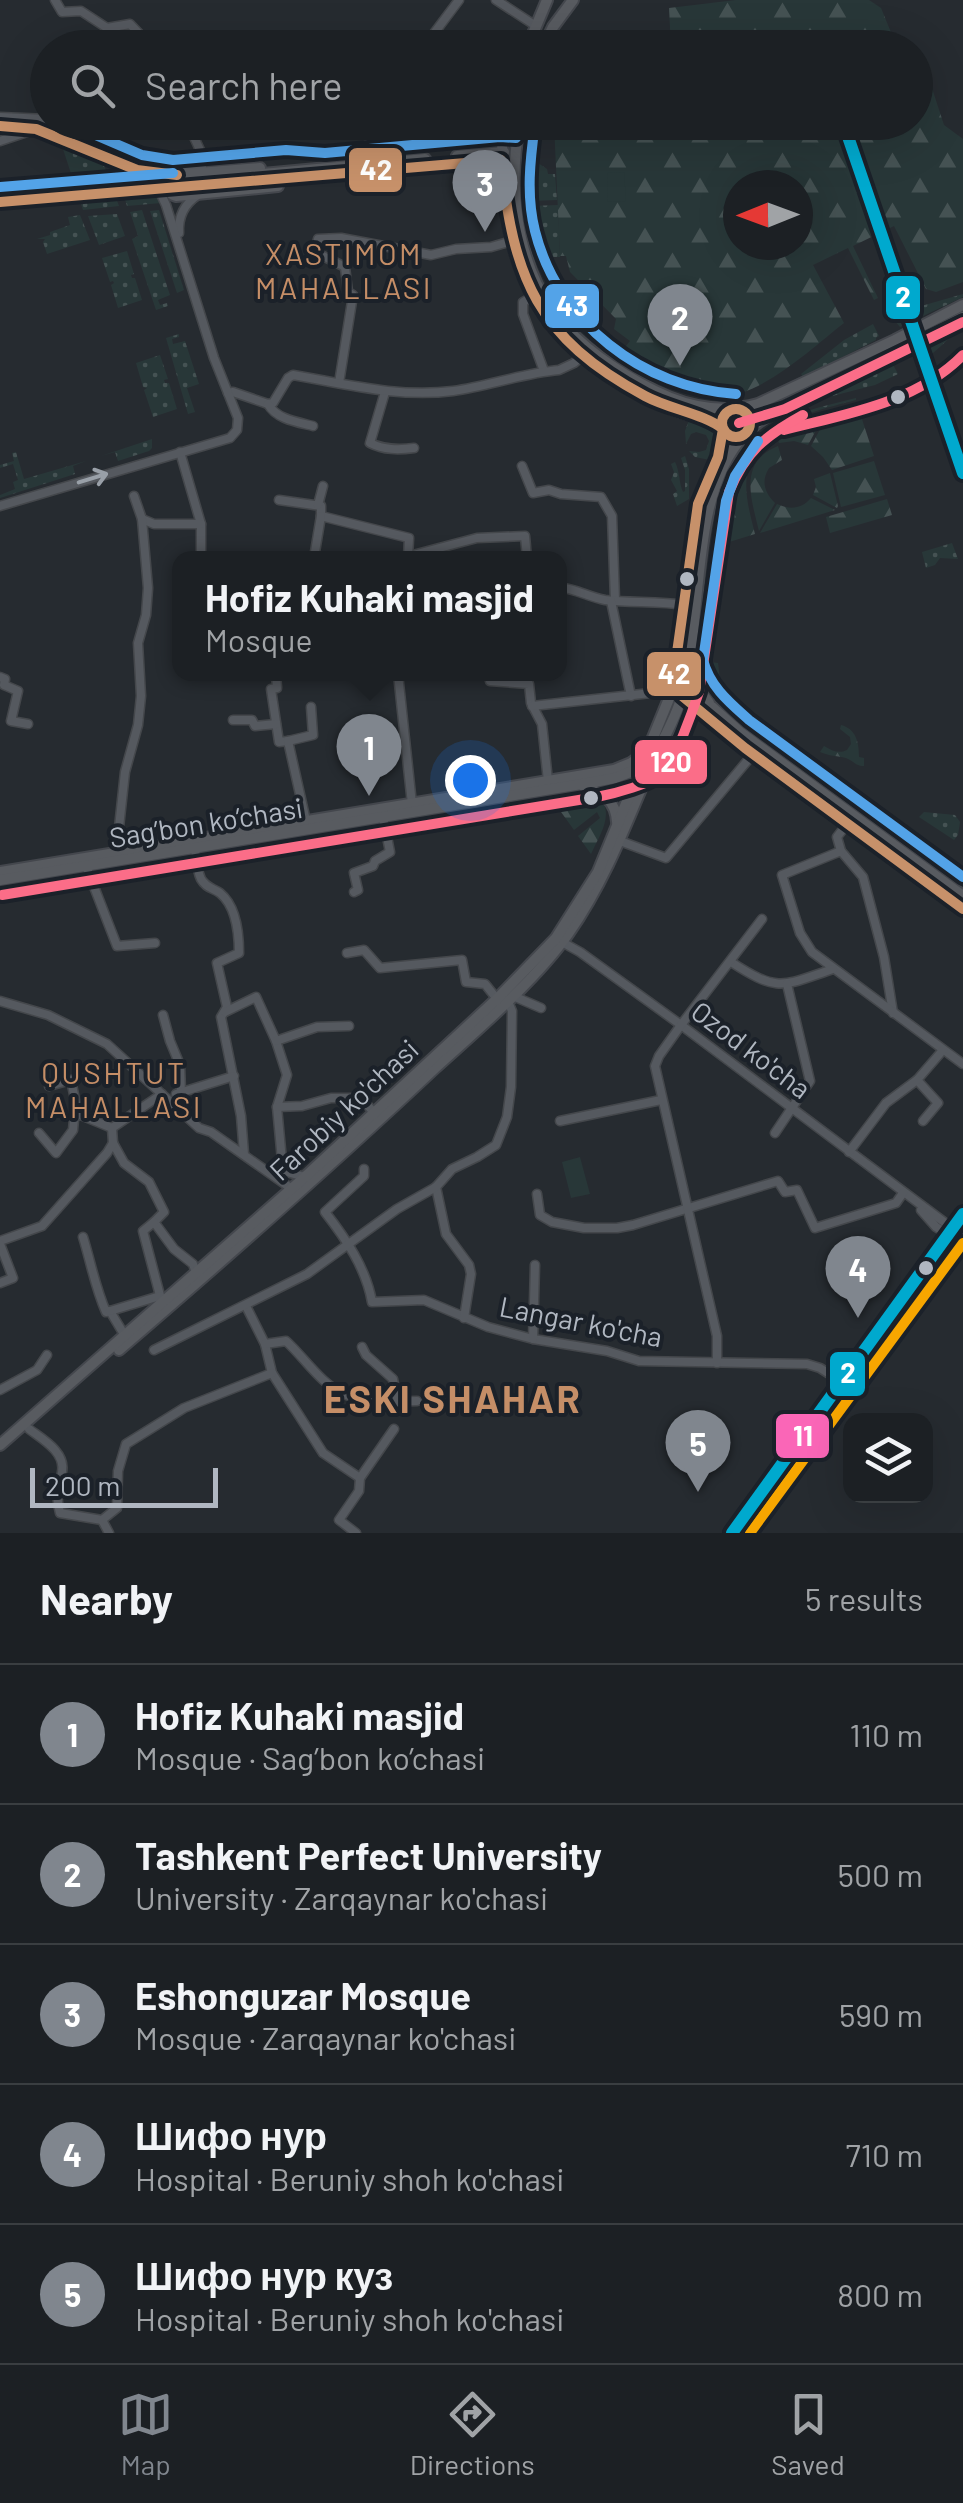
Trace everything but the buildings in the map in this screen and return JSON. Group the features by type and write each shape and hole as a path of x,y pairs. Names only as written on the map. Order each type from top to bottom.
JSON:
{"main road":[{"path":"534,30 547,0"},
{"path":"552,30 573,0"},
{"path":"503,140 512,242 521,274 557,332 582,356 647,398 684,414 710,419 733,436 963,317"},
{"path":"517,140 514,188 536,295 577,339 631,378 682,402 704,408 735,409 748,418 749,425 722,469 711,497 688,665 663,716 649,757"},
{"path":"177,181 515,155"},
{"path":"286,165 325,172 288,185 176,196 167,184 202,170 286,165"},
{"path":"668,732 698,504 723,449 724,416 728,411 778,396 963,305"},
{"path":"688,665 712,708"},
{"path":"675,690 712,708 767,753 963,896"},
{"path":"675,690 750,758 963,909"},
{"path":"649,757 680,720 699,711"},
{"name":"Sag’bon ko’chasi","path":"189,846 306,821 614,770 649,757"},
{"name":"Farobiy ko'chasi","path":"622,840 640,768 649,757"},
{"name":"Farobiy ko'chasi","path":"0,1454 351,1147 559,940 622,840 649,757"},
{"name":"Sag’bon ko’chasi","path":"0,880 116,857 573,786 615,778 640,768"},
{"path":"573,786 596,791 610,801 622,840"},
{"name":"Sag’bon ko’chasi","path":"0,872 78,864"},
{"name":"Farobiy ko'chasi","path":"0,1445 505,997"},
{"path":"746,1533 803,1460 950,1253 958,1229"},
{"path":"731,1533 958,1229"},
{"path":"796,1448 803,1460"}],"street":[{"path":"55,0 61,11 81,11 107,28 130,24 136,30"},
{"path":"436,30 458,0"},
{"path":"496,0 536,26"},
{"path":"0,117 30,118"},
{"path":"0,126 30,127"},
{"path":"0,141 30,132"},
{"path":"69,140 138,170 177,181"},
{"path":"89,140 154,164 202,170 195,140"},
{"path":"370,168 371,140"},
{"path":"0,506 230,438 238,426 162,196 138,170"},
{"path":"180,248 179,219 186,204 198,194"},
{"path":"339,383 353,296 348,292 345,267 314,252 318,238 341,238 431,255 512,242"},
{"path":"536,295 522,302 523,314 544,371"},
{"path":"228,393 274,403 292,376 385,392 453,390 559,370 582,356"},
{"path":"385,392 370,443 398,450 414,448"},
{"path":"268,404 271,411 313,426"},
{"path":"180,452 200,524 201,551"},
{"path":"522,466 533,493 549,490 601,498 612,516 613,600 631,696"},
{"path":"318,506 322,486"},
{"path":"116,857 125,772 138,725 138,642 148,588 142,519 134,496"},
{"path":"279,500 322,506 315,551"},
{"path":"321,516 409,538 408,551"},
{"path":"142,519 154,524 200,524"},
{"path":"430,551 477,538 525,536 526,551"},
{"path":"567,589 592,598 684,604"},
{"path":"0,677 6,680 4,685 18,691 10,721 28,724"},
{"path":"276,681 276,688 271,689 279,742 313,735 311,708"},
{"path":"399,681 412,804"},
{"path":"490,681 528,683 532,706 542,724 548,781"},
{"path":"532,706 675,690"},
{"path":"232,720 252,720 255,726 276,724"},
{"path":"288,740 306,821"},
{"path":"622,840 666,858 750,758"},
{"path":"354,892 358,890 354,873 373,866 374,861 390,852 382,818"},
{"path":"848,824 837,838 842,852 862,873 894,1013"},
{"path":"189,846 200,878 221,894 236,921 238,953 217,963 227,1007 221,1017 241,1116 244,1154"},
{"path":"842,852 782,874 804,944 963,1064"},
{"path":"78,864 117,946 155,943"},
{"path":"718,1362 717,1336 655,1066 681,1025 762,919"},
{"name":"Ozod ko'cha","path":"559,940 681,1025 904,1193 930,1222 958,1229"},
{"path":"347,953 364,950 380,968 462,960 466,982 485,984 505,997 541,1008"},
{"path":"731,962 768,983 787,984 834,969"},
{"path":"775,1132 810,1078 787,984"},
{"path":"225,1012 256,997 287,1075 277,1108 284,1171 305,1178"},
{"path":"154,1350 306,1274 396,1209 436,1187 452,1169 496,1145 507,1117 511,1087 512,1021 505,997"},
{"path":"0,1001 48,1016 107,1044 199,1128 211,1132 292,1189"},
{"path":"164,1015 180,1065 181,1093"},
{"path":"276,1041 317,1027 349,1026"},
{"path":"849,1152 886,1103 917,1080 943,1050"},
{"path":"112,1128 165,1096 234,1076"},
{"path":"49,1086 71,1080 78,1114"},
{"path":"917,1080 938,1103 923,1121"},
{"path":"277,1108 331,1098 358,1098 374,1113"},
{"path":"560,1122 662,1100"},
{"path":"78,1114 112,1128"},
{"path":"39,1133 56,1153 66,1143 78,1114"},
{"path":"83,1237 94,1284 106,1312 161,1300 143,1231 164,1212 149,1182 124,1163 113,1143 112,1128"},
{"path":"0,1283 13,1278 0,1242 48,1222 113,1143"},
{"path":"349,1244 325,1212 364,1176 364,1169"},
{"path":"537,1194 538,1212 545,1219 584,1228 617,1228 778,1181 784,1192 798,1190 815,1228 896,1203 904,1193"},
{"path":"436,1187 446,1234 469,1265 464,1318"},
{"path":"154,1222 174,1249 193,1264 196,1273"},
{"name":"Langar ko'cha","path":"349,1244 372,1302 424,1300 488,1327 533,1339 607,1350 639,1361 807,1364 842,1382"},
{"path":"533,1339 534,1265"},
{"path":"246,1306 265,1344 272,1372 322,1453 360,1478"},
{"path":"110,1311 125,1336"},
{"path":"265,1344 286,1341 324,1380 347,1396 417,1401"},
{"path":"362,1347 393,1379 396,1402"},
{"path":"0,1390 37,1370 47,1354"},
{"path":"28,1429 46,1440 62,1462 57,1488 60,1513 102,1520 117,1508 118,1471 126,1444 184,1408 272,1372"},
{"path":"356,1533 339,1520 360,1492 360,1478 394,1429"},
{"path":"102,1520 110,1533"}],"green space":[{"path":"736,0 869,0 881,8 890,30 670,30 669,8"},
{"path":"933,91 944,125 963,139 963,282 936,292 926,289 894,226 853,246 878,298 874,300 848,248 813,265 844,323 778,374 741,393 722,397 693,393 622,351 630,341 614,329 616,319 570,272 566,256 560,256 555,140 933,140"},
{"path":"67,144 102,160 119,206 83,210 63,149"},
{"path":"532,159 548,174 555,174 557,200 531,201"},
{"path":"115,166 148,179 161,203 127,206"},
{"path":"624,172 626,201 608,202 607,173"},
{"path":"558,205 560,257 543,257 531,206"},
{"path":"142,210 170,295 158,300 160,305 168,306 156,310 132,239 138,236 130,212"},
{"path":"159,210 184,290 177,293 150,211"},
{"path":"117,214 125,236 99,245 88,216"},
{"path":"80,215 90,240 47,254 45,239 37,239 70,225 68,217"},
{"path":"127,251 134,274 131,275 142,300 118,308 111,285 114,283 110,282 102,258"},
{"path":"963,294 900,327 890,315"},
{"path":"873,324 879,336 876,340 803,377 801,374 844,340"},
{"path":"963,325 936,351 918,364 911,352"},
{"path":"179,334 172,339 173,344 185,341 199,384 187,388 195,412 188,414 166,338"},
{"path":"160,355 168,379 164,380 169,383 177,409 153,417 136,363"},
{"path":"891,361 898,374 875,385 809,402"},
{"path":"856,398 791,420 759,436 735,458 718,503 715,502 723,477 734,457 749,441 766,428 786,418"},
{"path":"857,404 874,456 832,470 811,446 830,411"},
{"path":"826,412 808,445 794,441 779,443 776,432"},
{"path":"689,420 716,432 719,443 710,460 695,457 689,451 706,450 709,441 706,435 696,432 686,444"},
{"path":"773,433 776,443 754,459 746,481 755,534 713,547 723,496 735,467 757,443"},
{"path":"152,439 149,451 118,461 115,452 101,456"},
{"path":"778,446 782,460 769,468 764,482 775,503 759,531 751,494 752,471 765,453"},
{"path":"16,452 24,479 86,461 73,466 75,474 0,498 15,489 13,482 18,480 13,464 0,465 14,461 12,453"},
{"path":"685,456 689,499 677,506 671,464 675,462 683,492 685,470 681,458"},
{"path":"874,461 885,495 841,507 833,473"},
{"path":"830,473 837,508 813,495 814,479"},
{"path":"811,498 835,510 760,533 777,504 796,507"},
{"path":"887,499 892,515 830,533 826,517"},
{"path":"952,543 958,559 940,558 926,568 922,552"},
{"path":"701,661 718,663 721,689 715,693 706,677"},
{"path":"841,725 856,737 864,766 820,752 824,746 847,750 850,737 840,729"},
{"path":"585,797 602,801 606,814 591,854 578,836 600,818 597,812 574,830 556,805 499,812 499,808"},
{"path":"924,812 955,815 960,822 958,835 954,840 919,817"},
{"path":"580,1157 590,1194 571,1198 562,1162"}],"tunnel":[{"path":"0,196 179,181"}],"transit line":[{"name":"42","path":"0,126 30,128"},
{"name":"42","path":"63,140 137,170 177,175"},
{"name":"43","path":"107,140 142,155 173,160 286,150 325,153 467,140"},
{"name":"43","path":"534,140 530,205 535,231 546,264 584,321 609,345 669,379 736,394"},
{"name":"2","path":"849,140 963,473"},
{"name":"42","path":"0,202 501,160 513,238 523,271 555,327 608,374 654,401 723,429 718,457 698,504 673,681 682,696 745,748 963,909"},
{"name":"43","path":"0,187 173,173"},
{"name":"120","path":"739,423 785,409 963,322"},
{"name":"120","path":"784,430 902,396 924,385 963,355"},
{"name":"42","path":"736,409 746,413 750,423 746,433 736,437 726,433 722,423 726,413 736,409"},
{"name":"120","path":"2,895 597,797 651,781 664,772 673,757 699,692 729,492 758,446 803,415"},
{"name":"43","path":"758,441 735,476 726,501 703,660 706,670 722,694 749,720 963,877"},
{"name":"2","path":"732,1533 963,1214"},
{"name":"11","path":"731,1533 963,1218"},
{"name":"5","path":"750,1533 963,1243"}],"place":[{"name":"Eshonguzar Mosque","path":"485,232"},
{"name":"Tashkent Perfect University","path":"680,366"},
{"name":"Hofiz Kuhaki masjid","path":"369,796"},
{"name":"Шифо нур","path":"858,1318"},
{"name":"Шифо нур куз","path":"698,1492"}],"district":[{"name":"XASTIMOM MAHALLASI","path":"344,272"},
{"name":"QUSHTUT MAHALLASI","path":"114,1091"},
{"name":"ESKI SHAHAR","path":"453,1400"}]}
